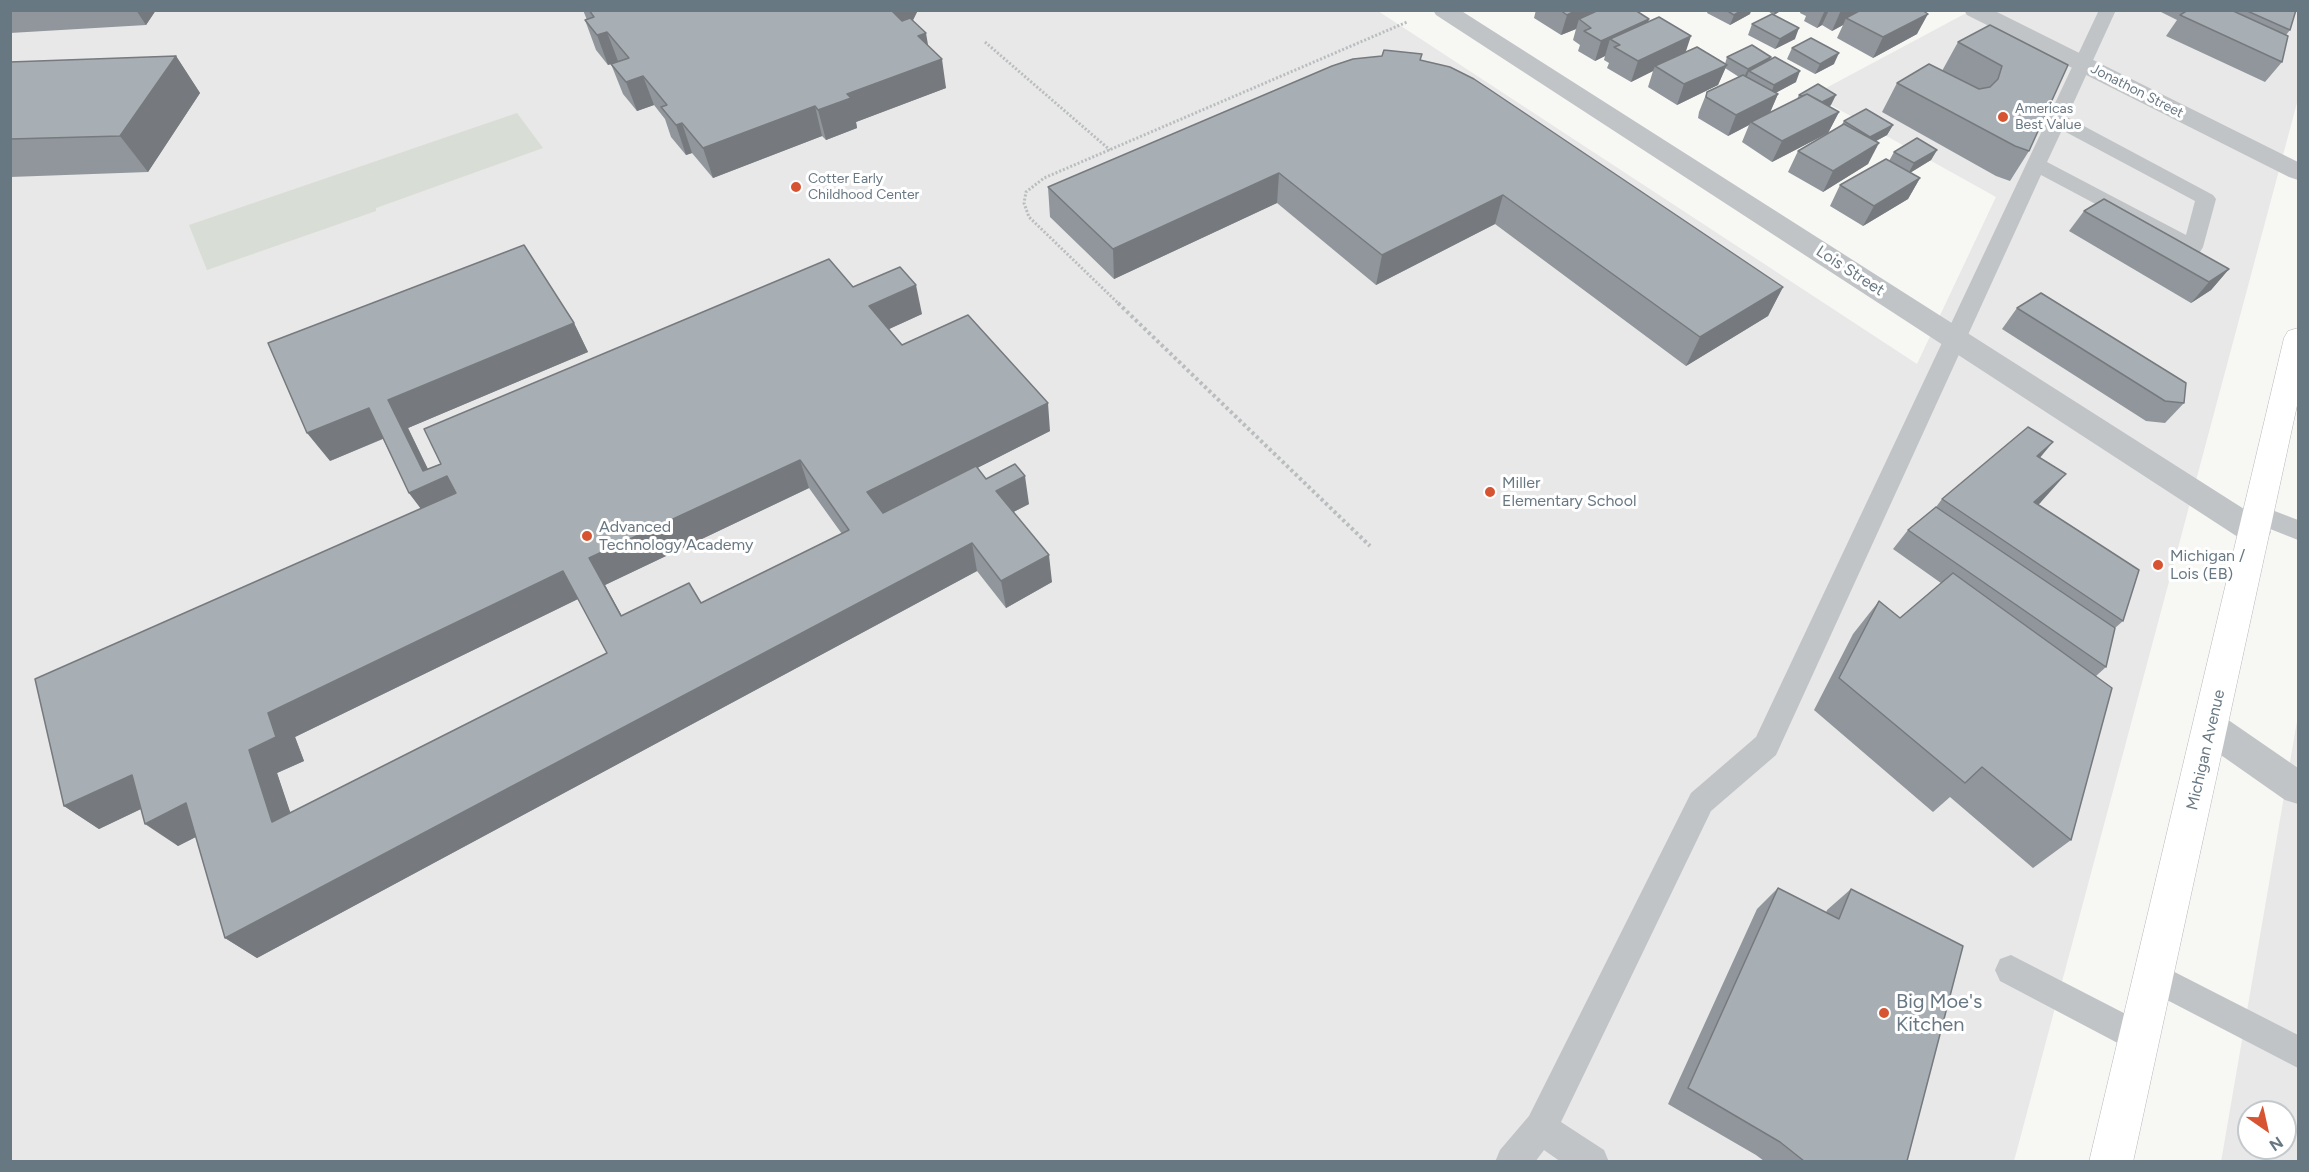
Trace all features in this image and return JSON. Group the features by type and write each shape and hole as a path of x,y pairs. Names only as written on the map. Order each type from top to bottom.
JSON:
{"main road":[{"name":"Michigan Avenue","path":"2111,1161 2257,523 2294,385 2298,338"}],"street":[{"name":"Lois Street","path":"1444,10 1956,339 2257,523"},
{"name":"Jonathon Street","path":"1975,10 2298,172"},
{"path":"2211,728 2298,788"}],"lane":[{"path":"1512,1161 1541,1128 1701,802 1766,746 2108,10"},
{"path":"2037,165 2193,248 2206,199 2058,120"},
{"path":"2257,523 2298,530"},
{"path":"2011,970 2140,1038"},
{"path":"2153,976 2298,1052"},
{"path":"1541,1128 1592,1161"}],"path":[{"path":"1370,546 1029,217 1024,203 1026,192 1044,178 1407,22"},
{"path":"985,42 1110,150"}],"shaded area":[{"path":"10,11 1378,11 1917,364 1996,197 1813,95 1970,11 2298,11 2298,99 2014,1161 11,1161"},
{"path":"517,113 543,148 376,208 376,211 207,270 189,225"},
{"path":"2298,717 2298,1161 2221,1162"}],"building":[{"name":"Cotter Early Childhood Center","path":"589,10 891,10 902,21 910,18 926,33 918,36 942,59 847,94 851,98 818,110 815,106 703,148 682,123 676,125 661,107 667,105 643,76 626,82 611,64 629,58 607,32 597,35 585,20 594,17"},
{"path":"1560,10 1577,10 1567,15"},
{"path":"1599,10 1635,10 1649,19 1601,41 1584,31 1591,28 1579,19"},
{"path":"1726,10 1742,10 1734,15"},
{"path":"1861,10 1922,10 1928,14 1883,37 1846,18"},
{"path":"2188,10 2231,10 2288,36 2282,62 2180,15"},
{"path":"2245,10 2296,10 2290,30"},
{"path":"1772,14 1799,28 1780,39 1752,24"},
{"path":"1659,17 1691,36 1638,61 1614,47 1620,45 1610,39"},
{"path":"1990,25 2068,65 2029,151 2015,146 1897,83 1929,64 1979,89 1990,87 1998,79 2002,66 1958,42"},
{"path":"1811,38 1839,53 1820,64 1792,48"},
{"path":"1752,45 1771,57 1748,69 1727,57"},
{"path":"1697,47 1727,65 1684,84 1655,66"},
{"path":"1384,50 1422,54 1420,60 1450,67 1474,79 1783,287 1700,337 1503,195 1382,255 1279,173 1113,249 1048,187 1332,66 1353,59 1382,56"},
{"path":"176,56 120,136 10,139 10,62"},
{"path":"1775,57 1800,71 1774,85 1749,71"},
{"path":"1743,75 1778,94 1736,115 1706,97 1707,92"},
{"path":"1818,84 1836,95 1822,102 1807,94 1799,95"},
{"path":"1807,94 1839,112 1782,141 1751,122"},
{"path":"1866,109 1893,125 1870,137 1844,121"},
{"path":"1844,124 1879,143 1833,171 1798,151"},
{"path":"1917,138 1937,150 1914,163 1894,152"},
{"path":"1886,159 1920,178 1874,206 1840,185"},
{"path":"2104,199 2229,269 2209,282 2084,211"},
{"name":"Advanced Technology Academy","path":"524,245 574,323 388,400 423,471 441,464 424,429 829,259 853,287 900,267 916,285 869,306 902,345 968,315 1048,403 867,492 883,513 976,466 986,479 1015,464 1025,476 996,491 1049,555 1001,581 972,543 225,938 186,803 145,824 132,775 64,806 35,679 456,493 447,476 409,493 369,408 307,433 268,343","holes":["800,460 849,530 701,603 689,583 621,616 589,558","563,571 607,653 272,822 249,750 276,737 268,713"]},
{"path":"2041,293 2186,383 2184,403 2165,401 2017,308"},
{"path":"2028,427 2053,442 2037,456 2066,474 2034,502 2139,570 2123,621 1942,499"},
{"path":"1936,507 2115,628 2106,667 1908,530"},
{"path":"1953,573 2112,688 2071,840 1982,767 1965,783 1839,678 1879,601 1900,618"},
{"path":"1778,888 1839,919 1851,889 1963,946 1907,1161 1804,1161 1780,1142 1688,1088"}],"place":[{"name":"Americas Best Value","path":"2003,117"},
{"name":"Cotter Early Childhood Center","path":"796,187"},
{"name":"Miller Elementary School","path":"1490,492"},
{"name":"Advanced Technology Academy","path":"587,536"},
{"name":"Michigan / Lois (EB)","path":"2158,565"},
{"name":"Big Moe's Kitchen","path":"1884,1013"}]}
